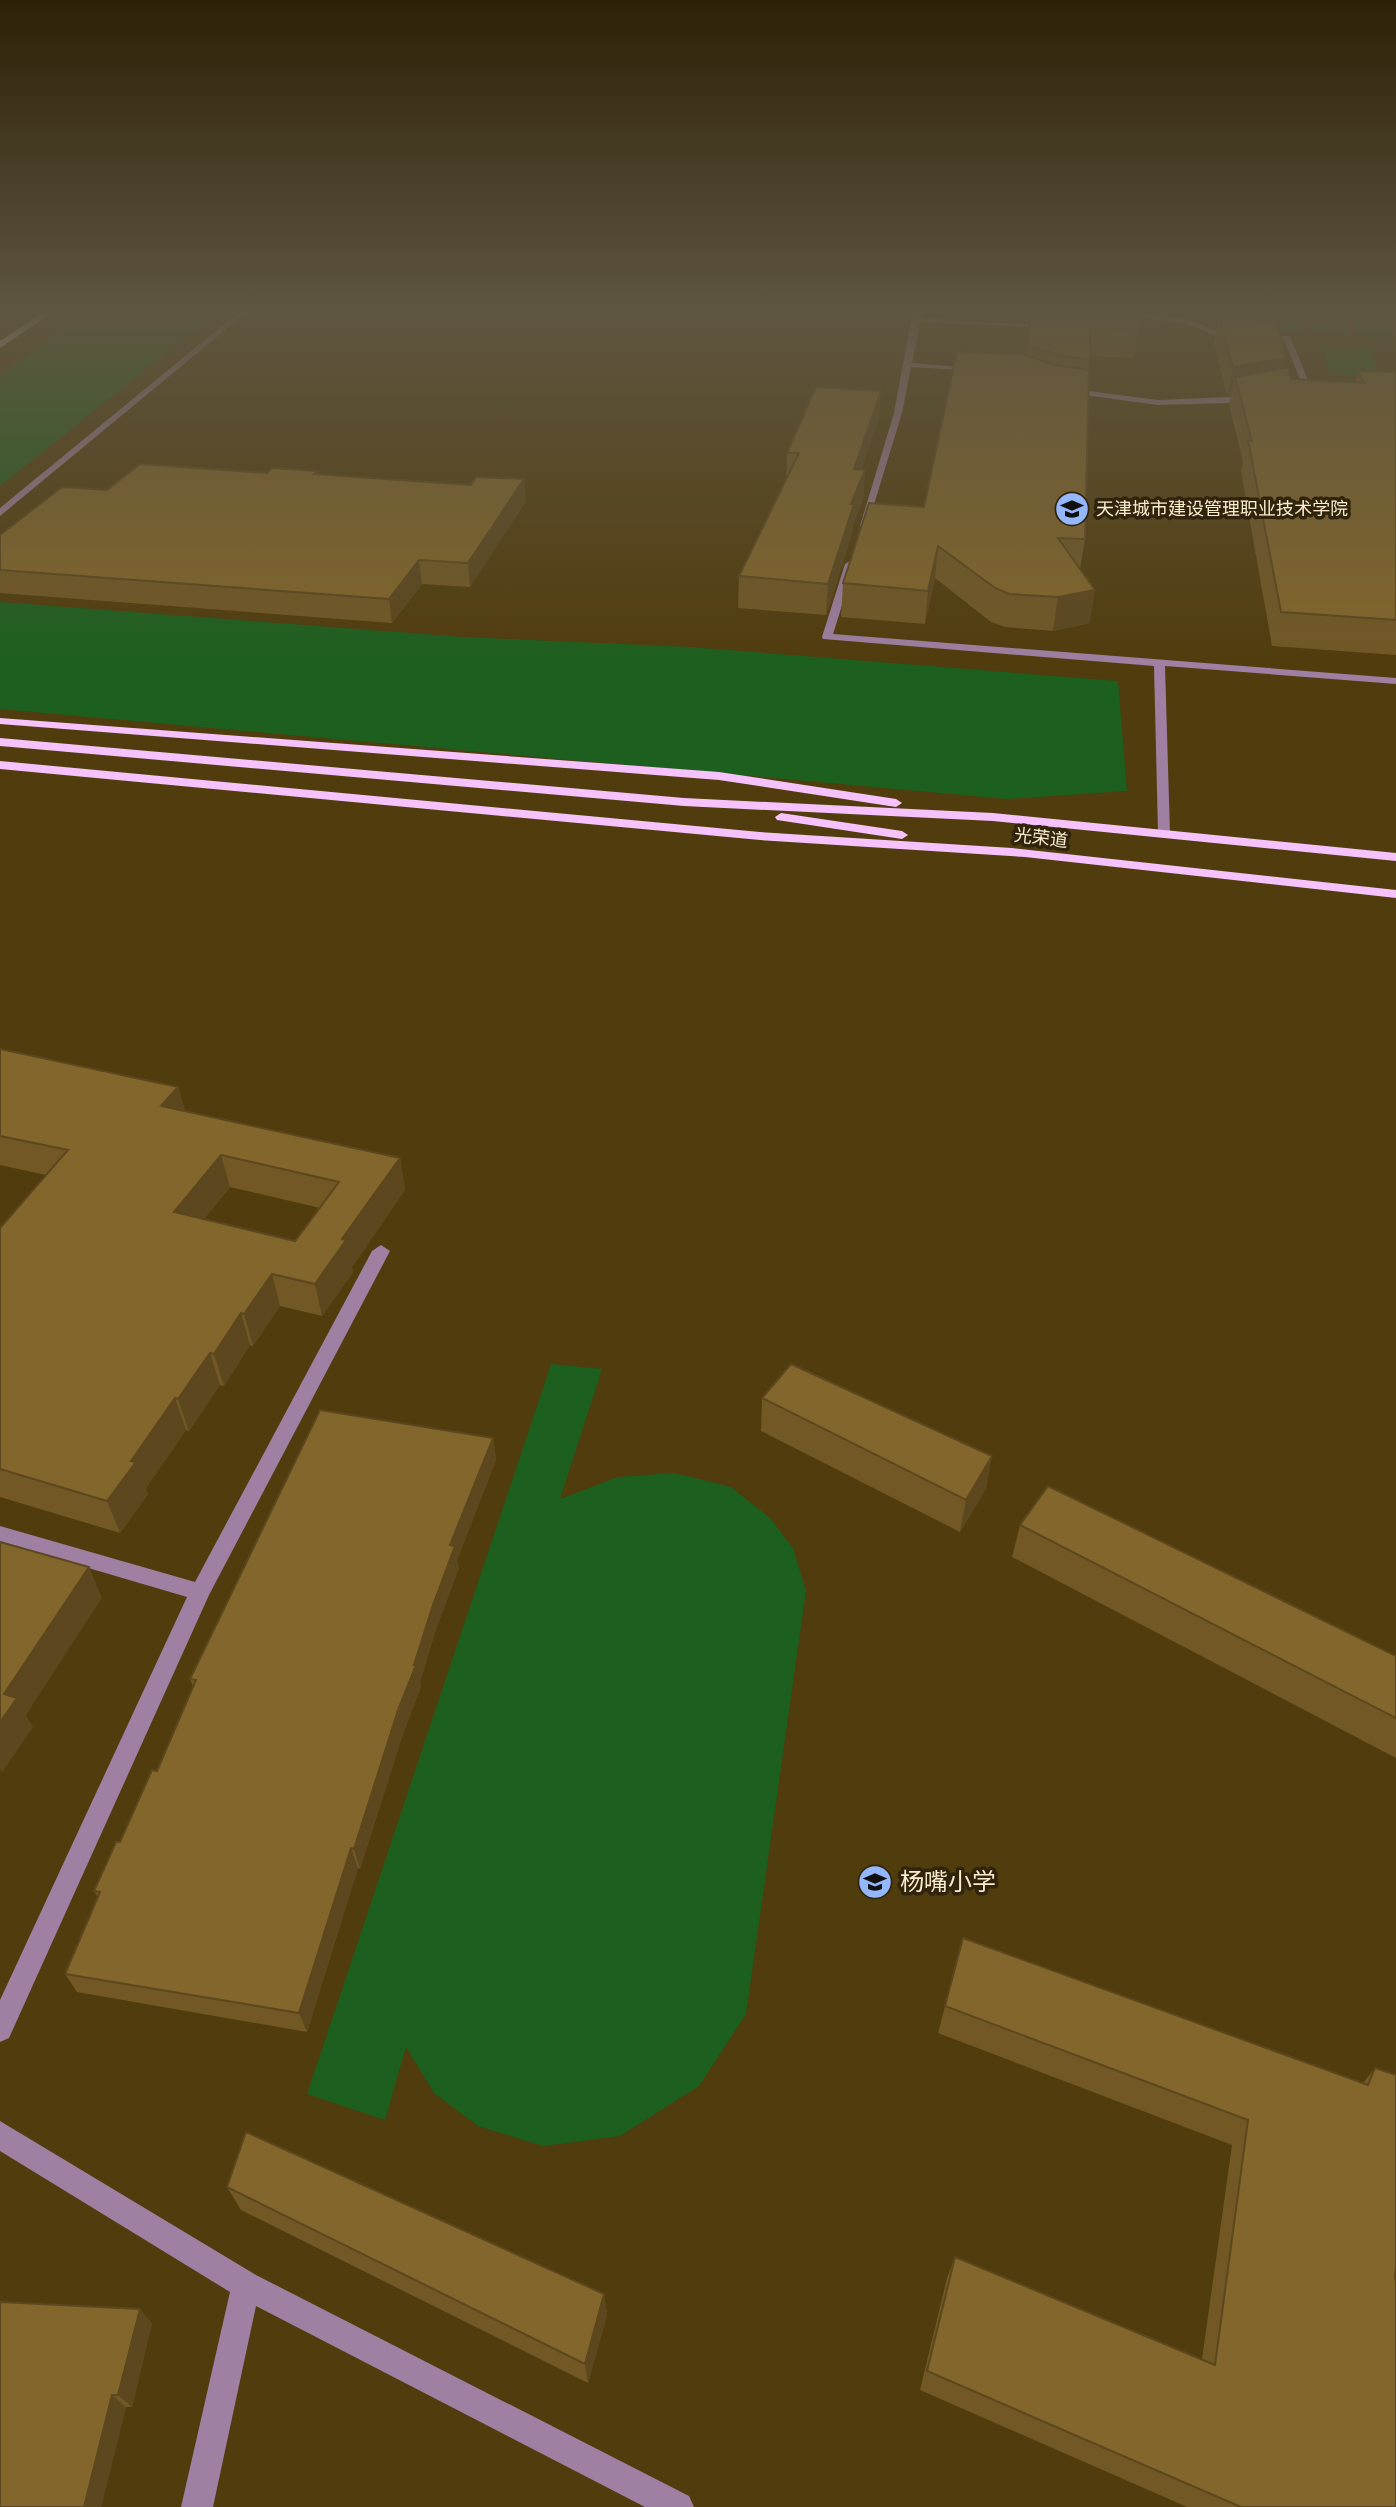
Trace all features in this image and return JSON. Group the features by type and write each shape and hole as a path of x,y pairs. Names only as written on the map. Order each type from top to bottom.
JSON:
{"main road":[{"path":"0,721 719,776 993,817"},
{"path":"0,742 684,802 993,817"},
{"path":"0,765 760,836 1023,854"},
{"name":"光荣道","path":"684,802 1023,854 1396,894"},
{"name":"光荣道","path":"993,817 1396,857"}],"street":[{"path":"0,513 103,428"},
{"path":"860,532 893,428"},
{"path":"852,558 827,637 1396,681"},
{"path":"1159,664 1164,833"},
{"path":"0,2029 200,1592 381,1251"},
{"path":"0,1534 200,1592"},
{"path":"0,2135 246,2285 678,2507"},
{"path":"197,2507 246,2285"}],"green space":[{"path":"0,428 73,428 0,486"},
{"path":"0,602 463,637 691,647 1118,681 1127,791 1007,799 0,709"},
{"path":"551,1364 602,1369 560,1499 618,1477 674,1473 731,1487 770,1518 793,1548 806,1591 746,2014 699,2086 620,2136 543,2146 478,2126 434,2093 406,2047 385,2120 307,2094"}],"building":[{"path":"798,428 868,428 854,469 865,470 851,504 854,504 828,584 739,576 799,453 787,453"},
{"path":"941,428 1088,428 1085,539 1058,538 1095,590 1058,597 1009,594 995,588 938,546 928,591 843,583 869,503 924,507"},
{"path":"1249,428 1396,428 1396,620 1281,612 1248,440 1252,441"},
{"path":"140,464 267,473 272,468 318,471 314,474 471,485 476,477 524,479 468,563 419,560 389,599 0,570 0,535 62,487 107,490"},
{"path":"0,1049 178,1087 161,1106 400,1158 342,1239 346,1240 315,1284 272,1274 244,1314 241,1313 214,1354 210,1353 178,1399 175,1398 131,1461 136,1462 107,1501 0,1469 0,1228 68,1150 0,1136","holes":["221,1155 339,1182 295,1241 174,1212"]},
{"path":"791,1364 992,1456 966,1500 762,1398"},
{"path":"320,1410 493,1438 450,1545 455,1546 432,1608 416,1665 398,1710 354,1849 351,1848 299,2013 65,1974 100,1892 94,1891 116,1842 120,1842 152,1770 157,1771 196,1680 190,1679"},
{"path":"1048,1486 1396,1656 1396,1718 1020,1525"},
{"path":"0,1542 89,1567 4,1694 17,1698 0,1722"},
{"path":"963,1938 1368,2085 1375,2068 1396,2075 1396,2507 1241,2507 927,2371 955,2257 1215,2365 1248,2120 945,2006"},
{"path":"246,2132 604,2294 585,2364 227,2187"},
{"path":"0,2302 140,2309 118,2395 112,2395 84,2507 0,2507"}],"place":[{"name":"天津城市建设管理职业技术学院","path":"1072,509"},
{"name":"杨嘴小学","path":"875,1882"}]}
